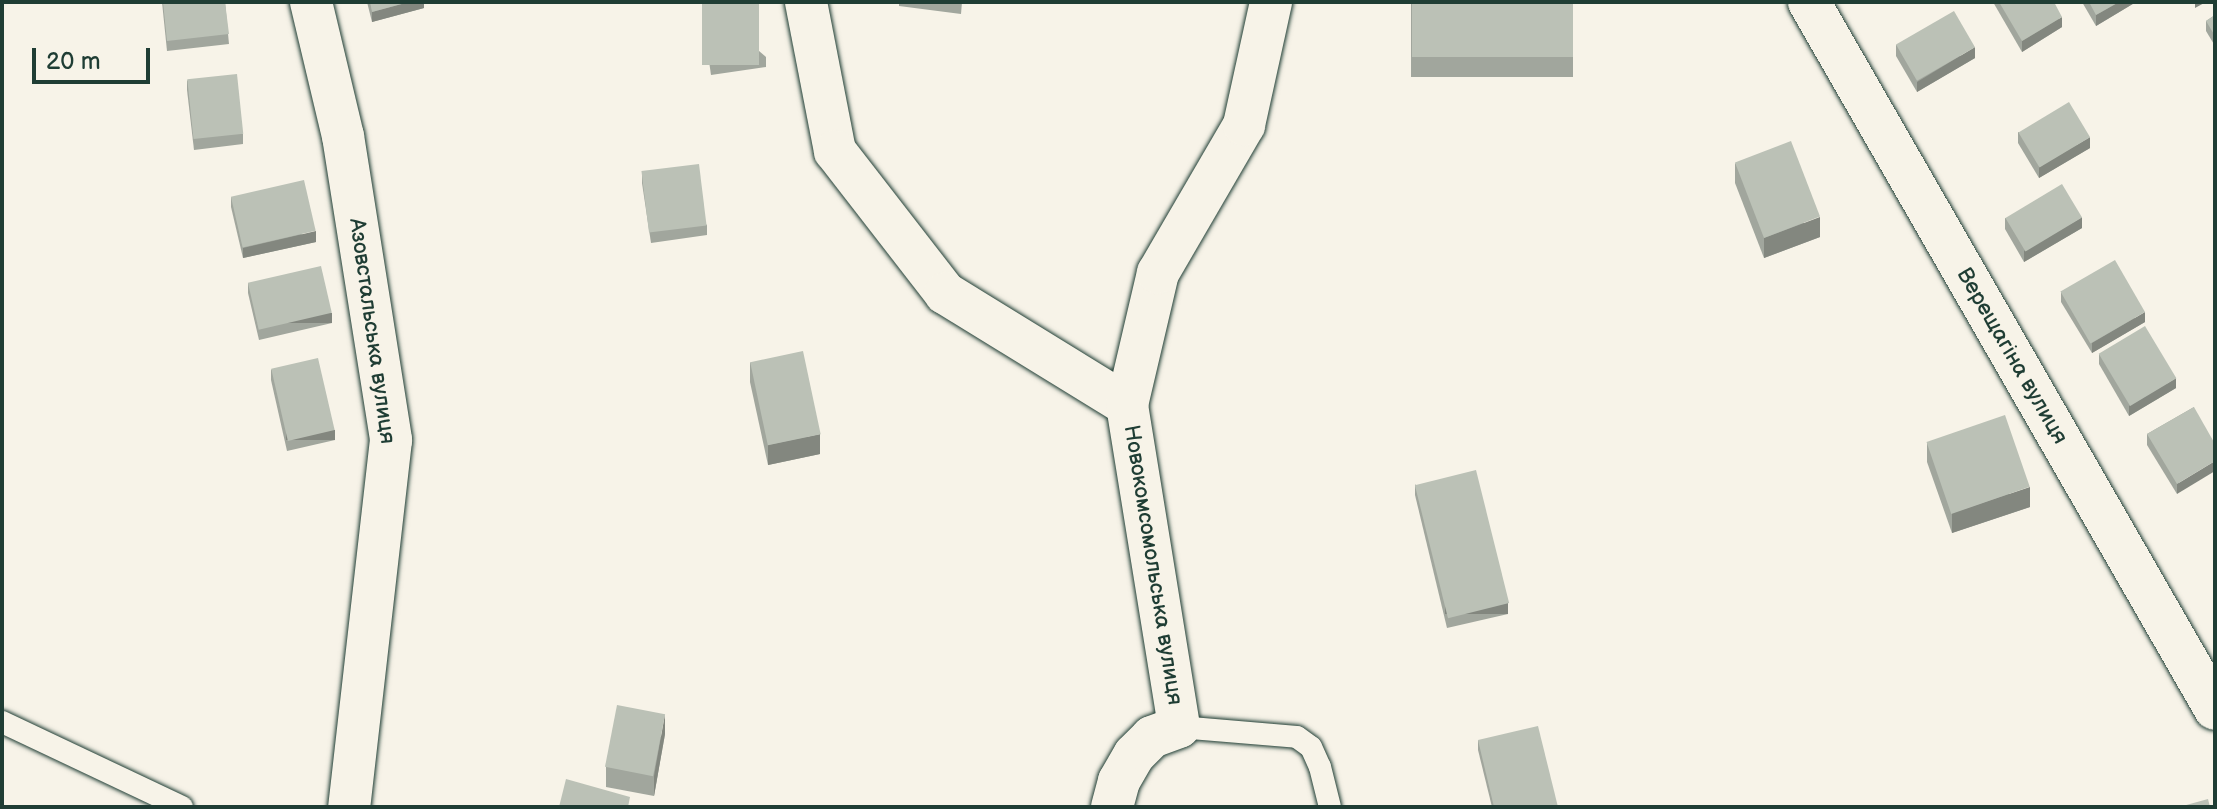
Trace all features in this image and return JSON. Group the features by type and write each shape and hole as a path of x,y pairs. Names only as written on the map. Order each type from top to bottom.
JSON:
{"street":[{"name":"Азовстальська вулиця","path":"311,2 343,136 391,440 349,807"},
{"name":"Новокомсомольська вулиця","path":"806,2 835,151 945,293 1127,405 1179,727 1152,737 1134,755 1119,781 1112,807"},
{"path":"1127,405 1158,273 1244,125 1271,2"},
{"name":"Верещагіна вулиця","path":"1809,2 2215,709"}],"lane":[{"path":"2,722 182,807"},
{"path":"1179,727 1264,736 1282,733 1297,737 1311,747 1320,767 1330,807"}],"building":[{"path":"163,2 225,2 229,34 167,41"},
{"path":"370,2 409,2 372,12"},
{"path":"702,2 759,2 759,65 702,65"},
{"path":"1412,2 1573,2 1573,57 1412,57"},
{"path":"1999,2 2054,2 2062,17 2022,41"},
{"path":"2089,2 2119,2 2096,15"},
{"path":"1954,11 1975,47 1917,81 1896,44"},
{"path":"2215,15 2215,36 2206,21"},
{"path":"237,74 243,134 194,139 187,79"},
{"path":"2069,102 2090,137 2040,168 2018,132"},
{"path":"1791,141 1820,217 1764,238 1735,163"},
{"path":"699,164 707,226 649,233 641,171"},
{"path":"304,180 316,231 243,248 231,197"},
{"path":"2062,184 2082,217 2026,251 2005,218"},
{"path":"2115,260 2145,312 2090,343 2060,292"},
{"path":"321,266 332,313 259,330 248,283"},
{"path":"2145,326 2176,378 2130,406 2099,354"},
{"path":"803,351 821,434 768,445 750,362"},
{"path":"318,358 335,430 288,441 271,369"},
{"path":"2194,407 2215,444 2215,461 2177,484 2147,434"},
{"path":"2005,415 2030,487 1951,514 1927,442"},
{"path":"1476,470 1509,603 1448,618 1415,485"},
{"path":"617,705 665,714 653,776 605,767"},
{"path":"1538,726 1558,807 1494,807 1478,740"},
{"path":"566,779 630,797 628,807 559,807"},
{"path":"2208,799 2210,807 2179,807"}]}
